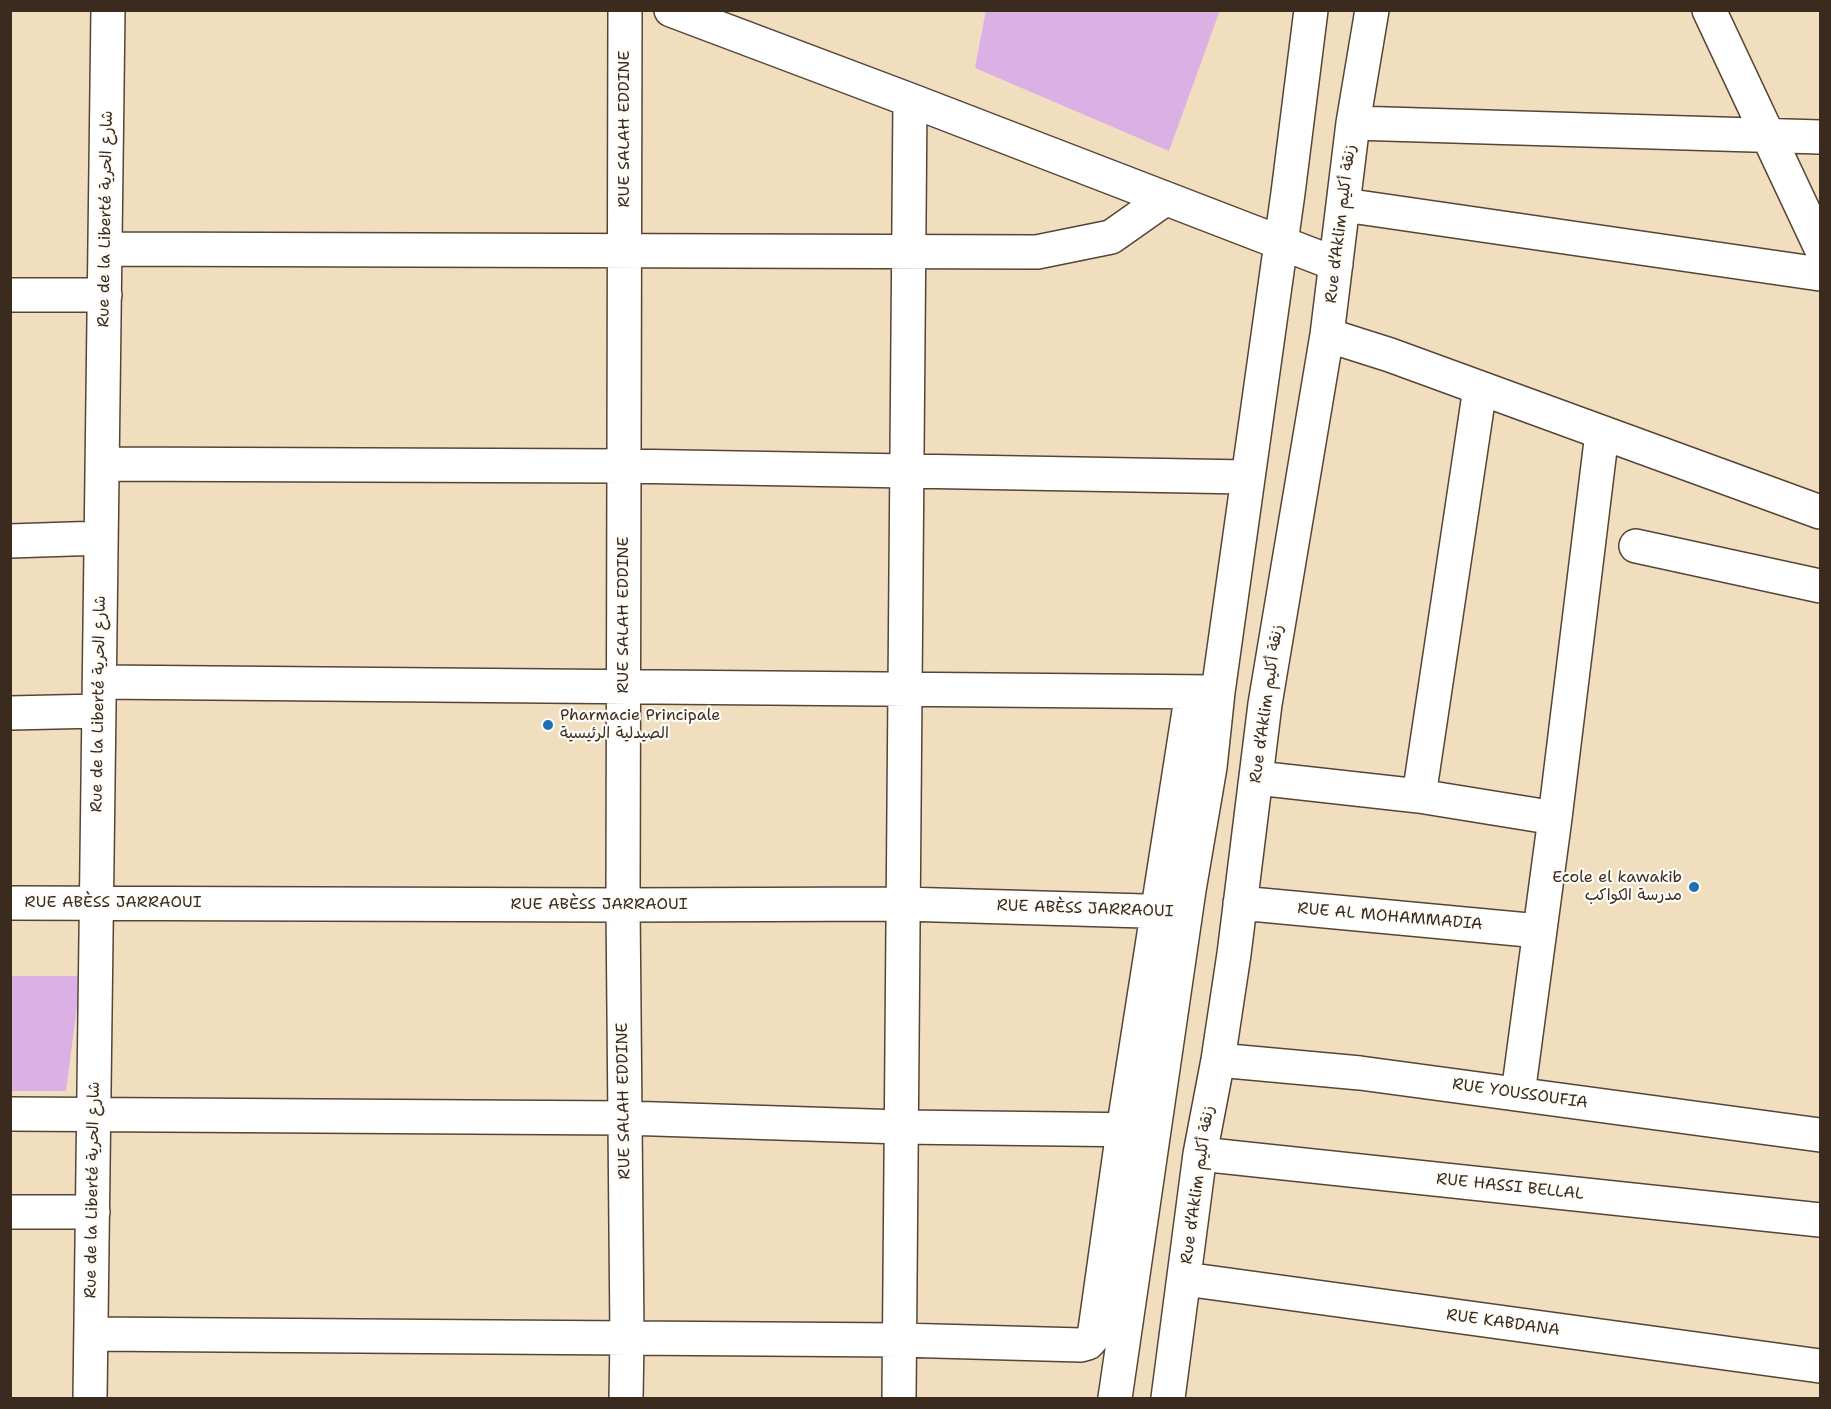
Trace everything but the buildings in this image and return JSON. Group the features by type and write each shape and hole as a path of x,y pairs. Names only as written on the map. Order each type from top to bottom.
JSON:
{"street":[{"name":"Rue de la Liberté شارع الحرية","path":"90,1398 108,10"},
{"name":"RUE SALAH EDDINE","path":"625,10 623,905 626,1398"},
{"path":"671,10 1336,264"},
{"path":"91,1334 899,1340 1081,1345 1093,1337 1123,1131 1172,912 1210,766 1205,692 1247,477 1311,10"},
{"name":"Rue d’Aklim زنقة أكليم","path":"1168,1398 1200,1154 1218,1060 1240,903 1265,704 1327,335 1353,123 1372,10"},
{"path":"1709,10 1821,246"},
{"path":"898,1398 910,100"},
{"path":"1353,123 1821,137"},
{"path":"105,249 1037,252 1111,237 1165,199"},
{"path":"1344,205 1821,274"},
{"path":"10,295 105,295"},
{"path":"1327,335 1390,355 1821,512"},
{"path":"1419,796 1480,388"},
{"path":"1518,1094 1602,433"},
{"path":"102,464 624,466 1247,477"},
{"path":"10,541 101,538"},
{"path":"1636,546 1821,586"},
{"path":"10,713 99,696 624,687 1205,692"},
{"path":"1257,778 1419,796 1554,818"},
{"name":"RUE ABÈSS JARRAOUI","path":"10,903 903,904 1172,912"},
{"name":"RUE AL MOHAMMADIA","path":"1240,903 1539,931"},
{"path":"1115,1398 1155,1130 1172,912"},
{"name":"RUE YOUSSOUFIA","path":"1218,1060 1360,1073 1821,1135"},
{"path":"10,1114 625,1118 901,1127 1155,1130"},
{"name":"RUE HASSI BELLAL","path":"1200,1154 1821,1220"},
{"path":"10,1212 93,1212"},
{"name":"RUE KABDANA","path":"1185,1279 1821,1366"}],"place":[{"name":"Pharmacie Principale الصيدلية الرئيسية","path":"548,725"},
{"name":"Ecole el kawakib مدرسة الكواكب","path":"1694,887"}]}
